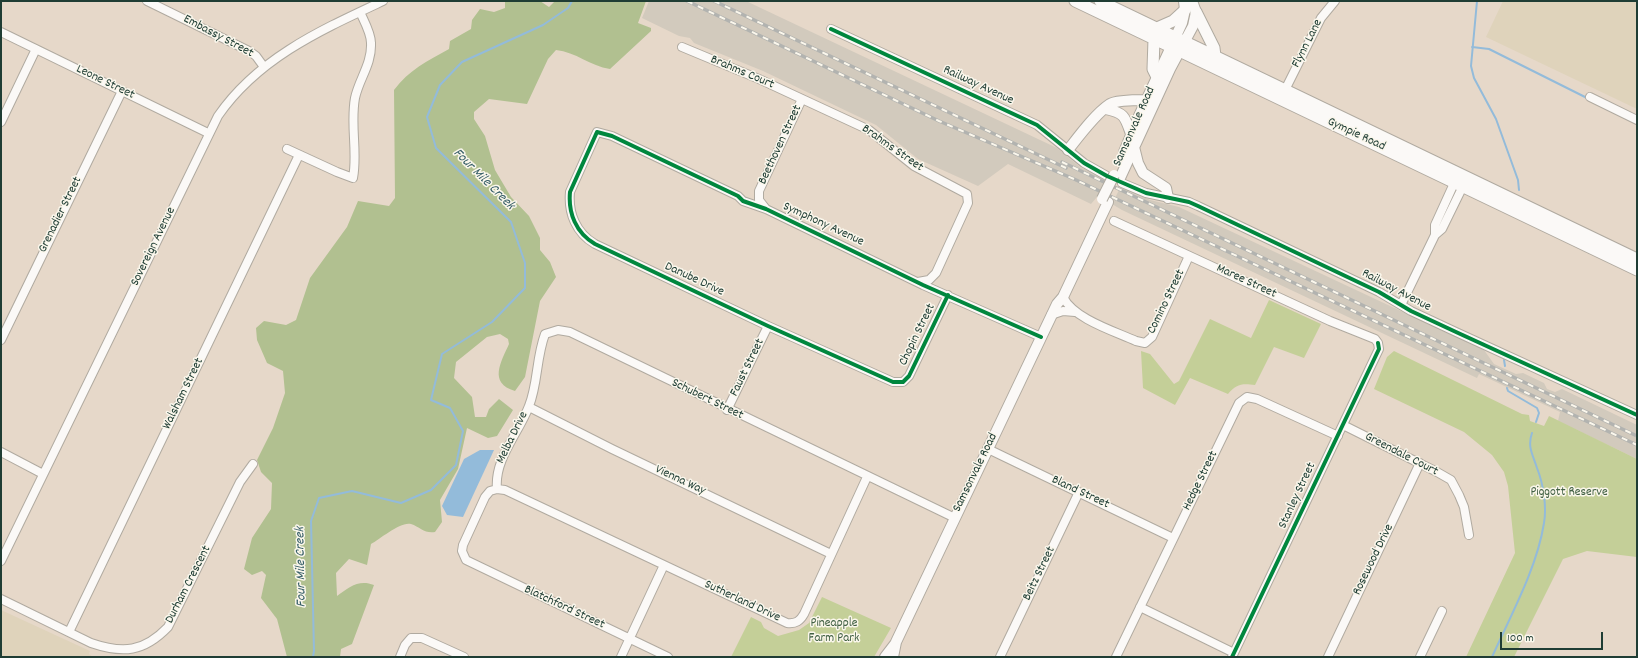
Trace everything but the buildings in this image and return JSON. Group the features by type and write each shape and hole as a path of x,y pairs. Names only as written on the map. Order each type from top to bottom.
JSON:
{"highway":[{"name":"Gympie Road","path":"1075,1 1156,33"},
{"name":"Gympie Road","path":"1100,1 1156,33 1373,142 1637,259"},
{"path":"1157,76 1152,69 1156,33 1173,21 1187,4"},
{"path":"1196,12 1214,48 1215,56"},
{"name":"Gympie Road","path":"1178,44 1215,56 1285,90 1637,270"}],"main road":[{"path":"1187,4 1196,12 1193,26 1178,44 1182,23 1187,4"},
{"name":"Samsonvale Road","path":"1116,178 1131,134 1157,76 1178,44"},
{"name":"Samsonvale Road","path":"885,657 896,642 1051,315 1060,300 1057,294 1116,178 1134,147 1178,44"},
{"path":"1068,150 1092,121 1106,109 1109,104 1115,102 1146,100"},
{"path":"1106,109 1120,113 1126,120 1131,134"},
{"path":"1134,147 1140,168 1147,176 1166,188 1168,198"},
{"name":"Samsonvale Road","path":"893,657 896,642"}],"street":[{"name":"Embassy Street","path":"146,1 249,51 256,56 264,67"},
{"name":"Sovereign Avenue","path":"2,557 44,474 208,133 225,106 264,67 306,38 383,1"},
{"name":"Flynn Lane","path":"1285,90 1321,18 1335,1"},
{"path":"287,149 353,178 355,165 355,98 372,54 372,41 360,12"},
{"name":"Railway Avenue","path":"831,29 1037,125 1090,167 1146,193 1189,202 1198,206 1379,292 1401,305 1477,342 1637,415"},
{"name":"Leone Street","path":"1,32 208,133"},
{"name":"Brahms Court","path":"682,47 759,79 802,99"},
{"path":"1,122 36,49"},
{"name":"Grenadier Street","path":"1,340 122,91"},
{"path":"1590,97 1637,120"},
{"name":"Beethoven Street","path":"759,191 802,99"},
{"name":"Brahms Street","path":"802,99 869,130 914,166 967,194 968,203 936,273"},
{"name":"Symphony Avenue","path":"597,132 612,136 738,196 743,201 766,209 935,291 945,294 1041,337"},
{"name":"Danube Drive","path":"597,132 570,192 569,201 574,221 582,234 595,244 768,326 893,382 903,382"},
{"name":"Walsham Street","path":"69,632 299,155"},
{"path":"1401,305 1435,235 1442,229 1461,180"},
{"path":"738,196 750,197 759,191"},
{"path":"759,191 759,200 766,209"},
{"name":"Maree Street","path":"1114,221 1330,321 1375,339 1378,343"},
{"name":"Comino Street","path":"1060,300 1075,312 1136,341 1145,342 1152,337 1189,256"},
{"path":"918,282 929,280 936,273"},
{"path":"936,273 936,284 945,294"},
{"name":"Chopin Street","path":"903,382 909,376 945,294"},
{"name":"Comino Street","path":"1051,315 1063,311 1075,312"},
{"name":"Faust Street","path":"727,410 768,326"},
{"name":"Schubert Street","path":"546,334 558,330 570,332 727,410 867,477"},
{"name":"Melba Drive","path":"497,489 497,471 529,406 538,358 546,334"},
{"name":"Stanley Street","path":"1233,655 1338,436 1378,349 1378,343"},
{"name":"Hedge Street","path":"1116,657 1239,403 1247,397 1257,399 1338,436"},
{"name":"Vienna Way","path":"529,406 612,449 831,554"},
{"name":"Greendale Court","path":"1342,425 1420,463 1450,480 1464,507 1469,535"},
{"name":"Bland Street","path":"988,449 1173,538"},
{"path":"1,452 44,474"},
{"name":"Rosewood Drive","path":"1328,657 1420,463"},
{"name":"Durham Crescent","path":"1,599 105,648 133,650 159,636 168,627 240,482 253,464"},
{"path":"867,477 955,518"},
{"name":"Sutherland Drive","path":"497,489 512,494 792,624 801,619 804,614 867,477"},
{"name":"Blatchford Street","path":"497,489 490,491 485,497 463,545 463,556 469,563 668,657"},
{"name":"Beitz Street","path":"1000,657 1079,492"},
{"path":"621,657 664,565"},
{"path":"1140,607 1233,655"},
{"path":"1420,657 1442,611"},
{"path":"400,657 405,645 411,638 422,638 464,657"}],"shaded area":[{"path":"649,1 746,1 1057,148 1080,167 1105,179 1097,197 1091,204 1008,164 978,186 918,159 876,125 763,71 694,43 690,38 679,36 642,18"},
{"path":"1503,1 1637,1 1637,109 1486,37"},
{"path":"1121,186 1150,200 1179,207 1484,350 1494,364 1516,374 1523,373 1544,383 1547,389 1555,392 1562,389 1637,425 1637,459 1558,421 1560,412 1479,374 1477,378 1122,210 1112,204"},
{"path":"1,610 90,651 89,654 93,657 1,657"}],"green space":[{"path":"505,1 540,1 549,7 555,1 646,1 638,23 651,28 651,31 610,69 596,65 570,53 556,50 548,59 527,104 489,99 474,112 474,119 485,136 495,170 511,197 529,216 540,238 540,250 550,262 556,277 540,301 525,377 515,391 502,383 499,377 500,365 509,344 508,339 500,334 487,337 456,362 454,378 472,397 475,417 486,417 489,409 499,399 513,410 497,436 488,438 467,428 458,469 440,500 442,522 435,532 425,531 411,524 402,525 371,544 367,565 349,559 336,573 337,596 359,583 369,583 374,585 352,644 341,649 340,657 287,657 277,619 261,598 266,575 262,571 252,575 244,569 252,538 271,509 272,483 261,472 257,460 273,428 285,393 283,371 267,363 257,340 256,328 264,321 286,325 296,320 310,278 347,227 358,201 389,206 395,198 394,90 412,71 449,49 450,41 471,29 472,20 480,9 494,12 505,8"},
{"path":"1269,300 1321,324 1304,358 1274,347 1255,385 1246,384 1237,386 1228,394 1190,378 1175,405 1143,388 1141,351 1150,354 1174,384 1179,381 1210,319 1251,338"},
{"name":"Piggott Reserve","path":"1394,351 1522,414 1529,415 1530,421 1544,426 1549,416 1637,459 1637,557 1587,551 1563,559 1514,657 1466,657 1515,553 1508,486 1504,472 1492,455 1464,432 1374,389 1387,357"},
{"name":"Pineapple Farm Park","path":"822,597 891,628 874,657 731,657 751,617 761,622 764,628 778,636 799,630 809,623"}],"water":[{"path":"480,450 494,450 463,517 447,515 442,506 464,459"}],"waterway":[{"name":"Four Mile Creek","path":"313,657 311,521 319,498 352,491 401,503 431,490 456,465 463,431 450,408 431,400 442,354 492,322 525,288 525,263 511,222 436,148 427,117 440,85 462,62 543,25 568,8 572,1"},
{"path":"1477,1 1471,66 1474,78 1496,119 1518,180 1519,190"},
{"path":"1472,47 1489,49 1587,98"},
{"path":"1504,360 1505,366"},
{"path":"1507,388 1508,391 1537,408 1539,413 1536,422"},
{"path":"1492,657 1515,608 1536,557 1541,540 1545,516 1544,495 1530,447 1532,433"}],"railway":[{"path":"687,1 939,121 1074,179 1637,445"},
{"path":"714,1 1066,168"},
{"path":"1062,162 1637,436"}],"cycle path":[{"path":"831,29 1037,125 1084,163 1107,176 1146,193 1189,202 1198,206 1379,292 1411,311 1637,415"},
{"path":"948,295 909,376 903,382 893,382 768,326 595,244 583,234 575,222 570,207 570,192 597,132 612,136 738,196 743,201 766,209 923,285 1041,337"},
{"path":"1232,657 1379,349 1378,343"}]}
